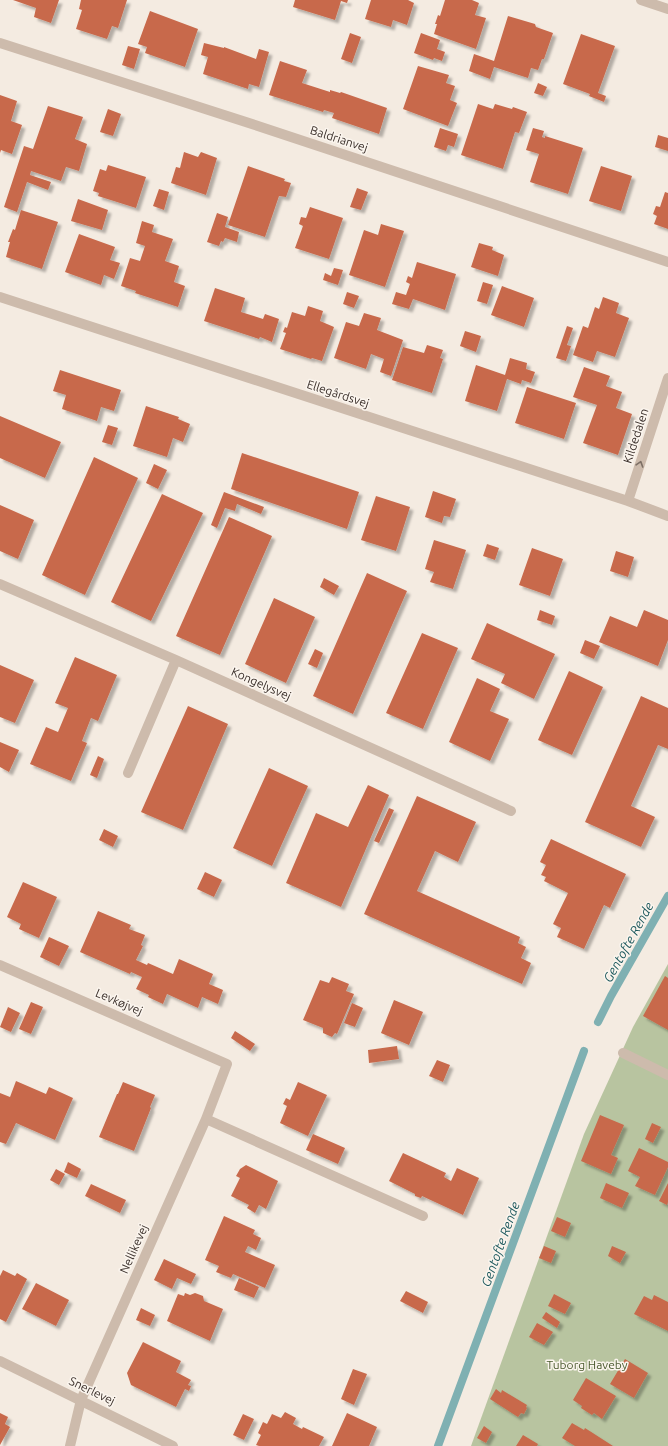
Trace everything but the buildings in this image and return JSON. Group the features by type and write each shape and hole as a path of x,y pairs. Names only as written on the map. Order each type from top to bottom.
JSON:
{"street":[{"path":"641,0 668,9"},
{"name":"Baldrianvej","path":"0,44 255,125 668,262"},
{"name":"Ellegårdsvej","path":"0,297 628,501 668,516"},
{"name":"Kildedalen","path":"628,501 668,378"},
{"name":"Kongelysvej","path":"0,584 176,660 511,811"},
{"path":"128,773 176,660"},
{"name":"Levkøjvej","path":"0,965 227,1064"},
{"path":"623,1053 668,1074"},
{"name":"Nellikevej","path":"70,1446 80,1400 206,1119 227,1064"},
{"path":"206,1119 423,1216"},
{"name":"Snerlevej","path":"0,1360 173,1446"}],"green space":[{"name":"Tuborg Haveby","path":"668,964 668,1446 471,1446 584,1134 633,1027"}],"waterway":[{"name":"Gentofte Rende","path":"598,1022 611,996 668,896"},
{"name":"Gentofte Rende","path":"438,1446 584,1051"}]}
